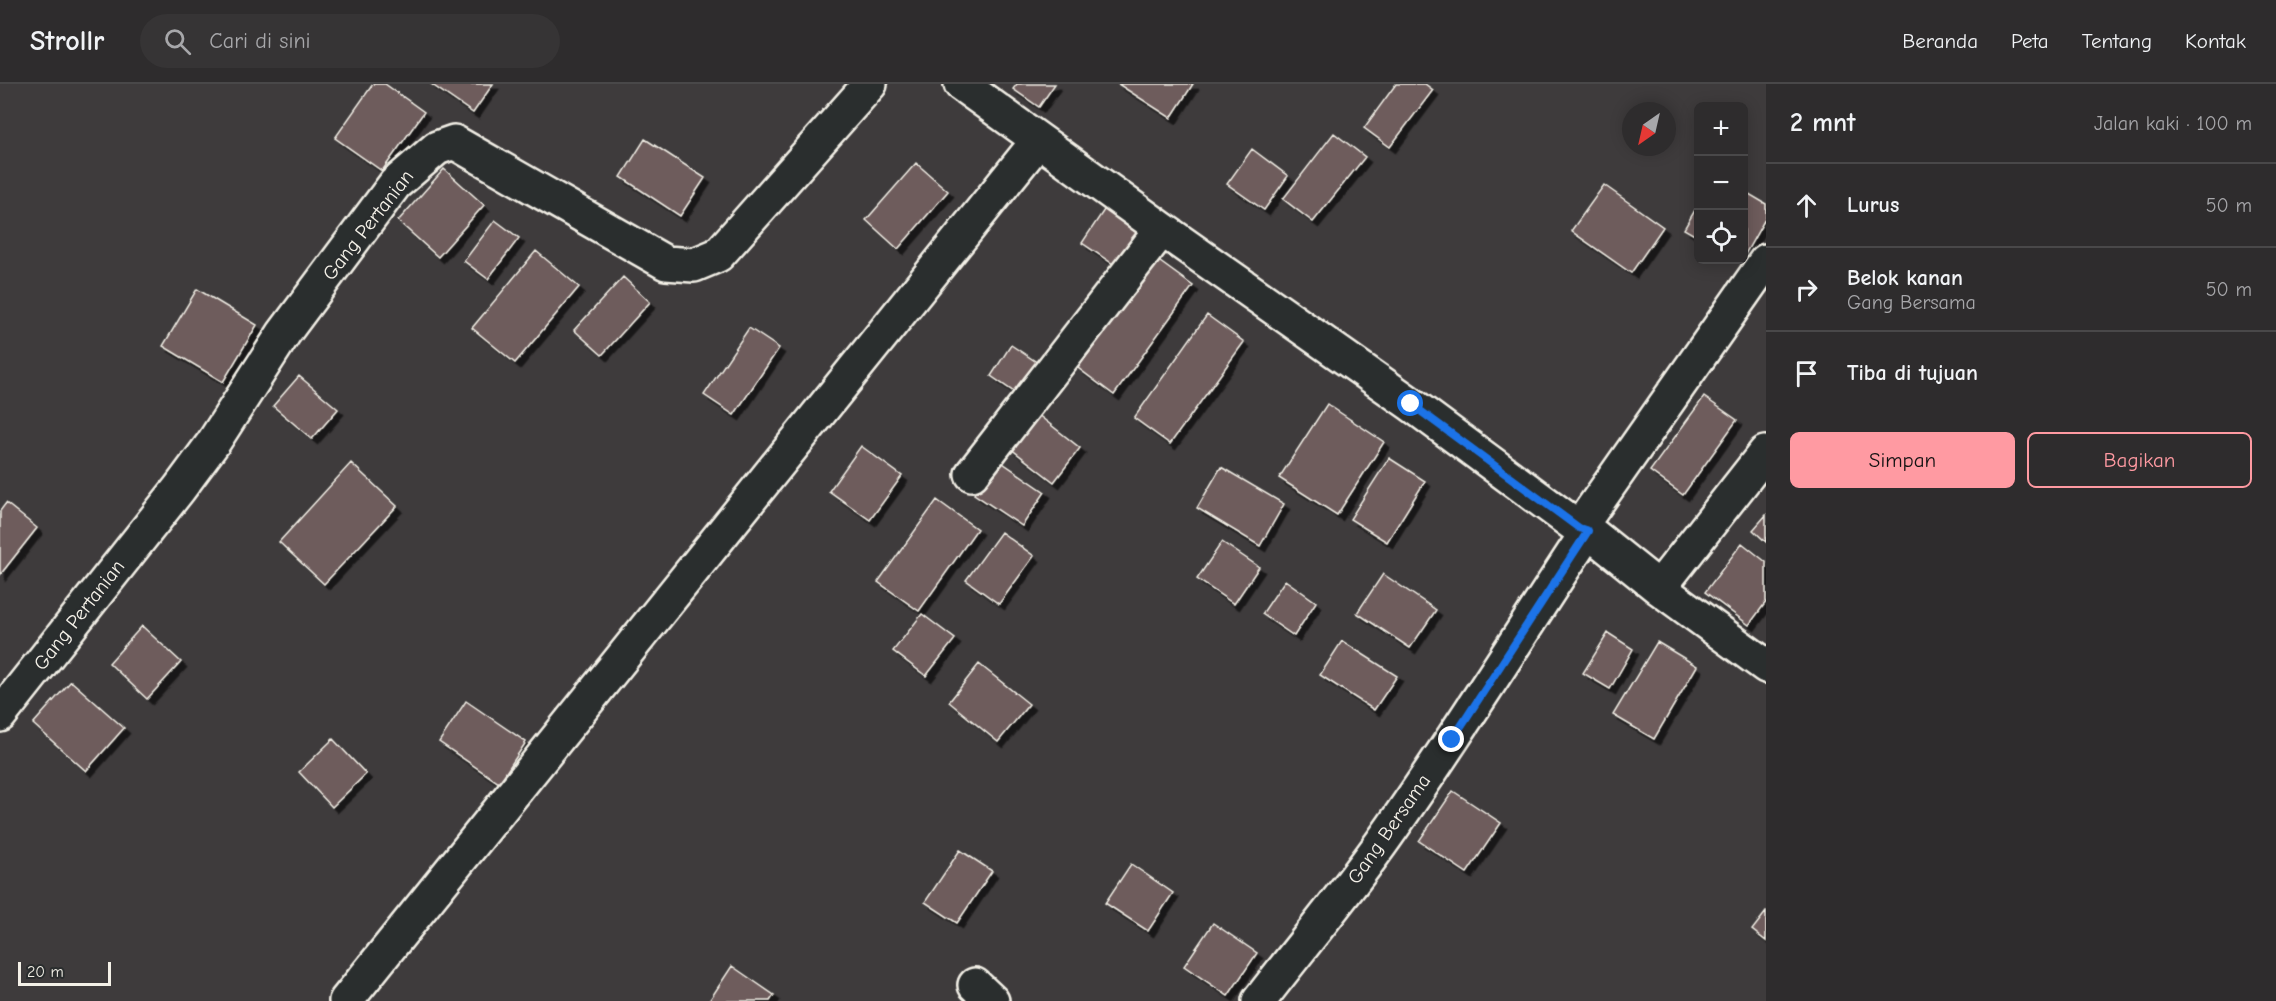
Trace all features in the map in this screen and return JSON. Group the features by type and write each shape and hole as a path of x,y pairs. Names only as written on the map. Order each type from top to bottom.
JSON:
{"street":[{"name":"Gang Pertanian","path":"0,715 179,489 213,443 284,333 395,184 437,148 454,142 666,262 694,266 718,255 870,84"},
{"path":"961,84 1038,141 1411,404 1766,666"},
{"path":"346,1001 1038,141"},
{"path":"972,474 1162,229"},
{"name":"Gang Bersama","path":"1259,1001 1389,833 1452,740 1583,529 1766,261"},
{"path":"1659,588 1765,453"}],"building":[{"path":"373,84 385,84 424,112 382,171 335,138"},
{"path":"431,84 493,84 473,113"},
{"path":"1017,84 1055,84 1039,107 1013,89"},
{"path":"1118,84 1193,84 1171,118"},
{"path":"1396,84 1425,84 1433,90 1390,147 1364,128"},
{"path":"1334,133 1365,157 1313,222 1283,199"},
{"path":"645,139 705,178 680,216 621,177"},
{"path":"1252,149 1288,176 1264,210 1227,184"},
{"path":"916,163 948,191 898,249 866,220"},
{"path":"444,169 484,205 438,257 398,221"},
{"path":"1604,185 1663,227 1631,273 1571,231"},
{"path":"1748,193 1766,204 1766,217 1748,249"},
{"path":"1108,204 1145,229 1119,268 1082,243"},
{"path":"1694,212 1694,235 1684,229"},
{"path":"495,220 519,238 488,279 464,261"},
{"path":"536,251 579,287 515,363 472,328"},
{"path":"1156,259 1193,286 1114,395 1078,368"},
{"path":"623,277 650,302 602,355 574,330"},
{"path":"197,289 257,325 223,382 163,346"},
{"path":"1207,315 1244,342 1170,444 1134,418"},
{"path":"749,328 779,348 734,415 704,395"},
{"path":"1011,345 1041,365 1020,396 991,376"},
{"path":"299,376 338,409 312,439 273,406"},
{"path":"1704,397 1737,420 1683,495 1650,471"},
{"path":"1327,404 1384,442 1337,515 1279,478"},
{"path":"1037,414 1080,448 1054,482 1010,448"},
{"path":"861,446 902,476 870,520 829,491"},
{"path":"1389,458 1425,481 1387,542 1350,519"},
{"path":"997,459 1045,492 1022,526 974,494"},
{"path":"351,463 397,506 324,584 279,542"},
{"path":"1221,467 1284,504 1260,546 1197,508"},
{"path":"937,500 977,529 919,611 878,582"},
{"path":"6,503 37,528 0,575 0,511"},
{"path":"1766,515 1766,542 1753,530"},
{"path":"1001,532 1034,556 999,604 966,580"},
{"path":"1222,542 1259,567 1234,604 1197,579"},
{"path":"1742,543 1766,562 1766,602 1749,625 1705,592"},
{"path":"1383,574 1436,610 1410,648 1357,613"},
{"path":"1285,580 1316,602 1294,636 1262,614"},
{"path":"922,614 955,639 926,676 893,651"},
{"path":"142,626 181,662 147,699 109,663"},
{"path":"1608,633 1633,649 1610,689 1583,673"},
{"path":"1342,641 1397,676 1374,710 1320,675"},
{"path":"1657,642 1697,666 1654,739 1613,715"},
{"path":"979,664 1029,704 998,742 949,702"},
{"path":"71,681 124,728 86,771 33,724"},
{"path":"466,701 526,742 499,783 439,742"},
{"path":"333,739 366,774 332,807 299,772"},
{"path":"1453,791 1501,823 1467,873 1419,841"},
{"path":"960,850 992,871 957,923 925,902"},
{"path":"1131,864 1173,893 1148,931 1105,903"},
{"path":"1766,912 1766,941 1752,930"},
{"path":"1213,923 1257,953 1228,996 1184,966"},
{"path":"732,966 774,995 770,1001 709,1001"}],"route":[{"path":"1411,404 1579,528 1588,531 1452,740"}]}
